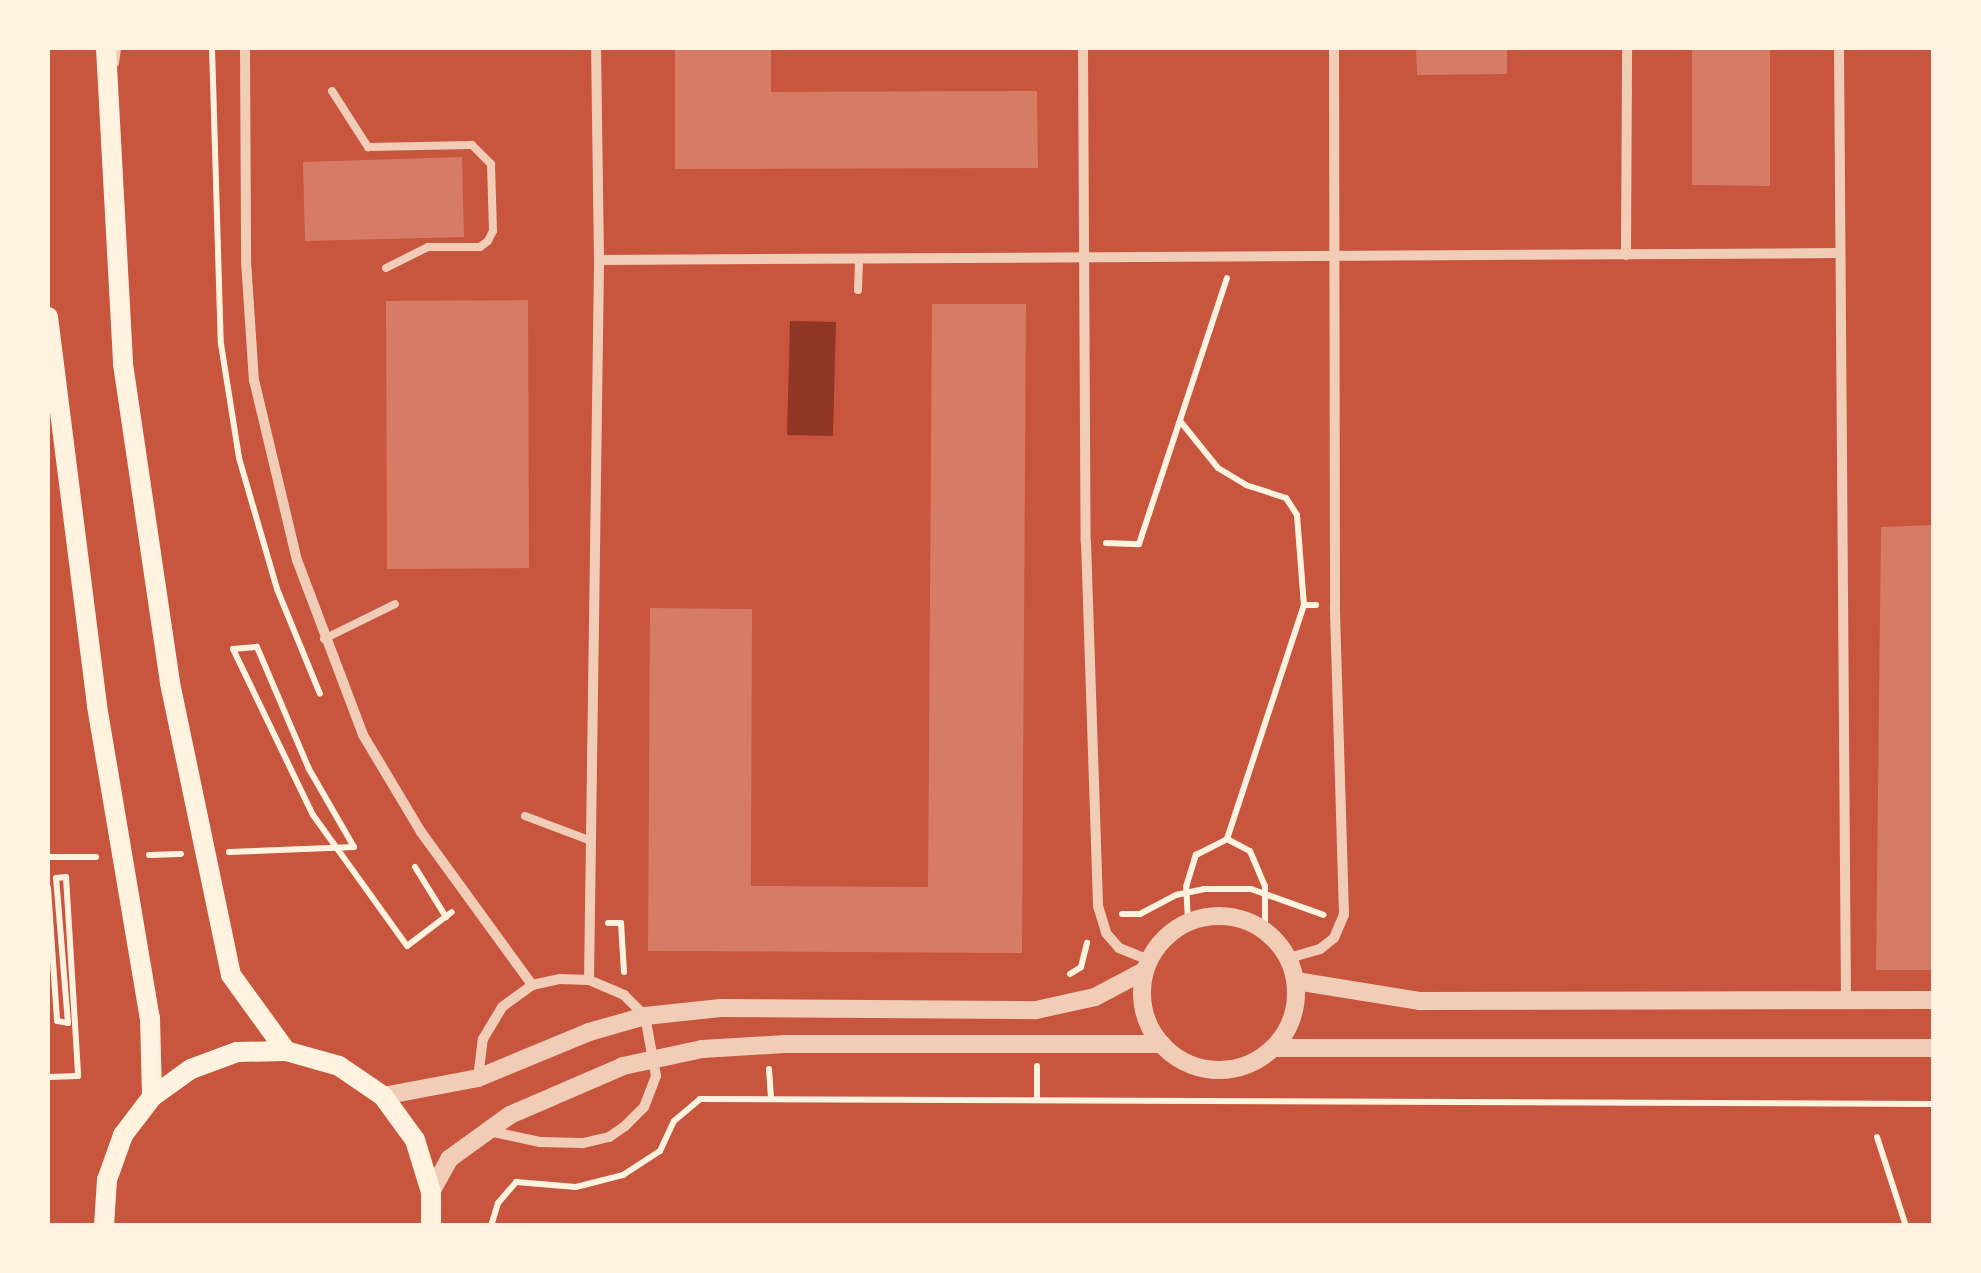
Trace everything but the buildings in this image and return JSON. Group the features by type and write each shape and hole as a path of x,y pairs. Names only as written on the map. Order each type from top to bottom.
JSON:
{"main road":[{"path":"106,48 107,127 123,364 170,682 231,975 286,1050"},
{"path":"48,317 97,706 150,1018 152,1097"},
{"path":"104,1226 107,1180 123,1135 152,1097 191,1069 237,1052 286,1050 338,1066 383,1096 415,1140 431,1192 430,1226"}],"street":[{"path":"245,48 246,261 254,380 297,560 363,735 421,832 532,985"},
{"path":"589,980 599,260 596,48"},
{"path":"1083,48 1086,542 1098,906 1106,933 1119,948 1147,966"},
{"path":"1289,958 1320,949 1334,938 1344,905 1335,606 1334,48"},
{"path":"1626,255 1627,48"},
{"path":"1840,48 1846,1002"},
{"path":"599,260 1840,253"},
{"path":"383,1096 478,1078 589,1032 645,1016 721,1008 1036,1010 1095,997 1147,966 1168,934 1188,921 1210,915 1234,916 1265,931 1289,958 1296,981 1292,1016 1274,1048 1254,1062 1218,1071 1182,1060 1162,1044 1144,1014 1147,966"},
{"path":"478,1078 483,1039 502,1007 532,985 560,978 589,980 624,995 645,1016 656,1076 644,1107 609,1137 540,1142 488,1131"},
{"path":"1296,981 1420,1001 1934,1000"},
{"path":"431,1192 449,1160 510,1115 623,1066 702,1049 785,1044 1162,1044"},
{"path":"1274,1048 1934,1048"}],"lane":[{"path":"107,127 118,48"},
{"path":"332,91 368,147 472,145 491,164 492,231 488,241 480,247 428,247 386,268"},
{"path":"858,258 858,290"},
{"path":"324,638 395,604"},
{"path":"525,816 591,841"}],"path":[{"path":"1086,542 1139,544 1226,285 1227,257"},
{"path":"1180,422 1218,468 1246,485 1286,498 1297,515 1304,605 1227,839 1196,855 1187,893 1188,921"},
{"path":"1304,605 1335,606"},
{"path":"216,852 354,847 310,769 257,647 234,649 313,815 407,946 470,899"},
{"path":"1227,839 1250,850 1265,894 1265,931"},
{"path":"136,856 196,853"},
{"path":"48,857 117,856"},
{"path":"48,888 57,1022 68,1023 56,878 66,877 78,1076 48,1077"},
{"path":"1061,980 1081,967 1087,946 1086,906 1116,905 1128,917 1187,893 1251,889 1311,914 1326,916 1329,906 1344,905"},
{"path":"590,923 622,923 624,971 638,983"},
{"path":"744,1098 1934,1104"},
{"path":"1877,1137 1906,1226"}],"shaded area":[{"path":"790,321 836,322 833,436 787,435"}]}
